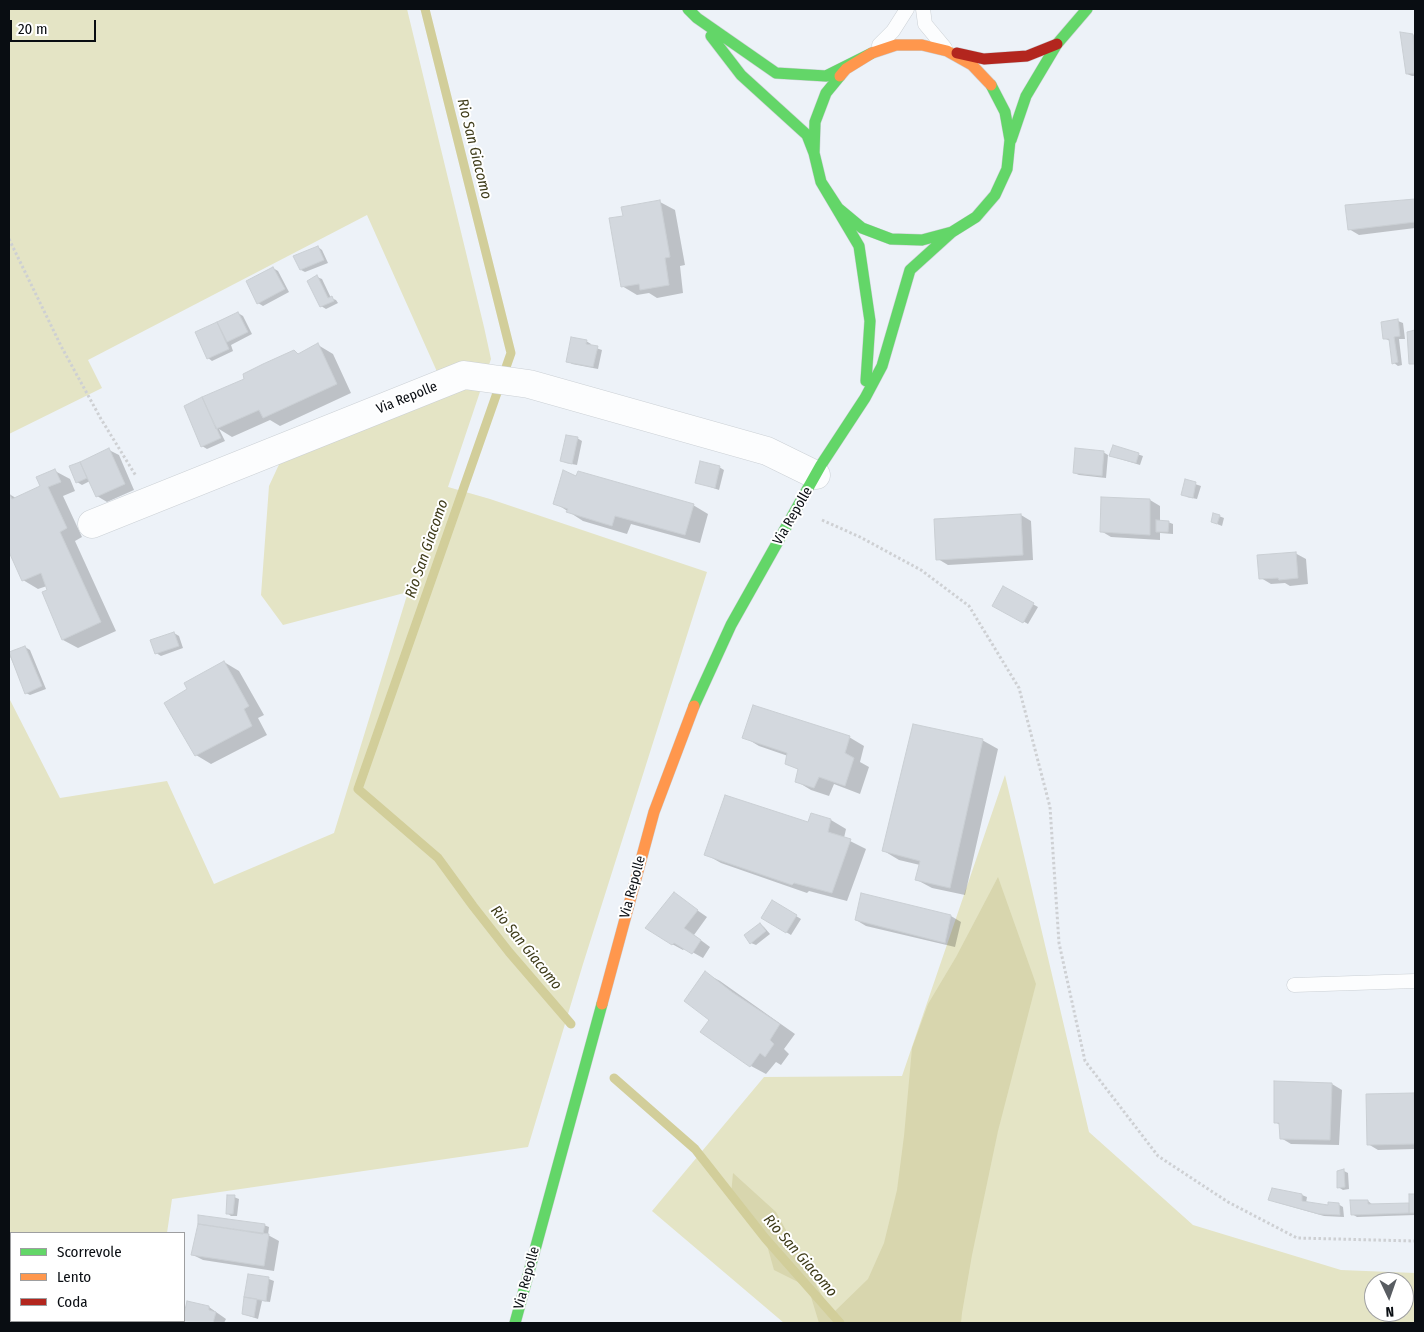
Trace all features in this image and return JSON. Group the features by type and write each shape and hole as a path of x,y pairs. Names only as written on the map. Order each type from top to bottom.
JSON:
{"main road":[{"name":"Via Repolle","path":"515,1323 654,812 686,724 731,625 816,475 865,398 882,366 910,270 952,232 976,217 995,195 1007,169 1010,140 1026,96 1057,44 1087,9"},
{"path":"693,11 776,72 826,76 872,53"},
{"path":"693,11 741,75 806,135 814,153"},
{"name":"Via Repolle","path":"865,398 870,321 859,246 821,182 814,153 815,122 826,93 846,69 872,53 896,45 922,45 984,59 1027,56 1057,44"},
{"name":"Via Repolle","path":"947,51 972,65 992,86 1005,112 1010,140"},
{"name":"Via Repolle","path":"821,182 838,208 862,228 891,238 914,240 922,240 952,232"}],"street":[{"name":"Via Repolle","path":"92,524 464,375 530,384 767,451 816,475"}],"lane":[{"path":"872,53 893,31 907,9"},
{"path":"923,9 926,24 947,51"},
{"path":"1294,985 1415,981"}],"path":[{"path":"9,240 61,346 101,419 151,500"},
{"path":"797,508 860,537 921,570 969,606 1019,688 1050,807 1059,943 1085,1061 1158,1156 1228,1202 1297,1238 1415,1241"}],"green space":[{"path":"9,9 407,9 491,359 448,487 490,499 707,572 583,964 528,1147 172,1199 167,1232 10,1232 10,1322 157,1323 9,1323 9,698 60,798 167,781 214,884 334,833 408,592 283,625 261,595 269,486 282,458 447,394 367,215 88,360 102,388 9,434"},
{"path":"1005,775 1089,1132 1193,1225 1341,1270 1390,1272 1364,1272 1364,1322 1414,1322 1415,1273 1415,1323 784,1323 652,1211 764,1077 902,1076"}],"shaded area":[{"path":"998,877 1036,984 998,1131 972,1255 961,1323 819,1323 808,1287 774,1270 765,1238 731,1195 733,1173 776,1212 832,1314 868,1279 884,1243 897,1190 912,1048 928,1004 956,957"}],"building":[{"path":"1400,32 1413,34 1415,73 1406,74"},
{"path":"1415,199 1415,222 1348,230 1345,205"},
{"path":"660,200 670,257 665,258 669,285 640,290 639,284 621,287 609,218 623,216 621,207"},
{"path":"318,246 324,260 300,270 293,256"},
{"path":"273,267 285,289 257,304 246,281"},
{"path":"317,275 328,298 332,296 334,301 320,307 307,281"},
{"path":"238,312 248,332 227,342 217,322"},
{"path":"1398,319 1400,336 1394,337 1398,362 1392,364 1389,339 1383,339 1381,322"},
{"path":"217,322 229,349 207,359 195,332"},
{"path":"1415,330 1415,364 1409,364 1407,332"},
{"path":"571,337 587,340 586,344 598,346 593,367 566,362"},
{"path":"318,343 337,384 263,418 259,410 216,429 202,397 244,379 243,374 263,364 294,350 298,354"},
{"path":"202,397 221,438 201,447 184,406"},
{"path":"566,435 578,437 572,464 560,461"},
{"path":"1113,445 1139,453 1136,463 1109,456"},
{"path":"109,448 125,484 96,497 80,462"},
{"path":"1075,448 1104,451 1102,476 1073,473"},
{"path":"700,461 720,466 715,488 695,483"},
{"path":"80,462 87,478 76,483 69,466"},
{"path":"55,469 61,482 48,487 67,528 60,532 101,622 62,640 42,592 47,590 41,573 22,581 9,552 9,493 12,499 40,486 36,477"},
{"path":"563,470 576,476 578,471 694,504 685,535 615,516 612,526 566,512 568,509 553,504"},
{"path":"1185,479 1196,482 1193,498 1181,495"},
{"path":"1101,497 1150,499 1150,535 1100,532"},
{"path":"1213,513 1220,515 1217,524 1211,522"},
{"path":"1021,514 1023,555 936,560 934,519"},
{"path":"1156,520 1169,521 1168,532 1156,532"},
{"path":"1296,552 1298,578 1279,580 1278,578 1259,579 1257,555"},
{"path":"1003,586 1034,603 1023,623 992,606"},
{"path":"174,632 179,646 155,654 150,640"},
{"path":"25,646 42,686 25,694 9,652"},
{"path":"224,661 249,706 244,709 252,726 195,756 164,703 187,689 184,683"},
{"path":"753,705 850,736 845,753 854,758 845,786 819,777 814,788 795,782 798,769 785,764 787,753 742,738"},
{"path":"913,724 983,739 950,888 915,880 920,861 882,851"},
{"path":"725,795 808,822 811,813 831,819 828,832 851,839 832,893 794,883 792,885 704,855"},
{"path":"674,892 698,910 684,928 701,940 692,954 674,943 672,945 645,928"},
{"path":"861,893 951,915 945,943 855,920"},
{"path":"772,900 797,915 786,933 761,918"},
{"path":"760,923 766,931 750,944 744,935"},
{"path":"705,971 732,992 780,1024 770,1040 774,1044 765,1057 760,1053 750,1067 700,1032 709,1020 684,1001"},
{"path":"1274,1081 1332,1083 1330,1140 1280,1139 1279,1123 1274,1123"},
{"path":"1414,1093 1415,1144 1367,1145 1366,1094"},
{"path":"1344,1169 1345,1187 1337,1188 1337,1171"},
{"path":"1272,1188 1302,1194 1302,1201 1328,1205 1328,1202 1339,1203 1340,1215 1319,1214 1268,1200"},
{"path":"1409,1194 1415,1194 1415,1213 1409,1213"},
{"path":"227,1195 235,1195 233,1214 226,1214"},
{"path":"1350,1200 1368,1200 1368,1204 1409,1203 1409,1213 1351,1215"},
{"path":"198,1215 265,1224 263,1234 198,1224"},
{"path":"198,1224 269,1234 264,1266 191,1255"},
{"path":"248,1274 269,1277 266,1301 244,1297"},
{"path":"244,1297 257,1299 254,1317 242,1314"},
{"path":"187,1301 209,1306 209,1310 216,1312 213,1323 182,1323 185,1322"}],"waterway":[{"name":"Rio San Giacomo","path":"425,9 511,353 358,789 438,858 509,952 571,1024"},
{"name":"Rio San Giacomo","path":"614,1078 695,1149 765,1238 840,1323"}],"traffic: fast":[{"path":"688,9 697,18 776,73 826,76 872,53"},
{"path":"1011,140 1026,96 1057,44 1087,9"},
{"path":"711,36 741,75 807,135 814,153"},
{"path":"840,76 826,93 815,122 814,153 821,182 859,246 870,321 866,381"},
{"path":"821,182 838,208 862,228 891,239 922,240 952,232 976,217 995,195 1007,169 1010,140 1005,112 991,85"},
{"path":"694,706 731,625 821,465 865,398 882,366 910,270 952,232"},
{"path":"515,1323 602,1004"}],"traffic: slow":[{"path":"840,76 846,69 872,53 896,45 922,45 947,51 972,65 991,85"},
{"path":"602,1004 654,812 694,706"}],"traffic: jam":[{"path":"957,53 984,59 1027,56 1057,44"}]}
